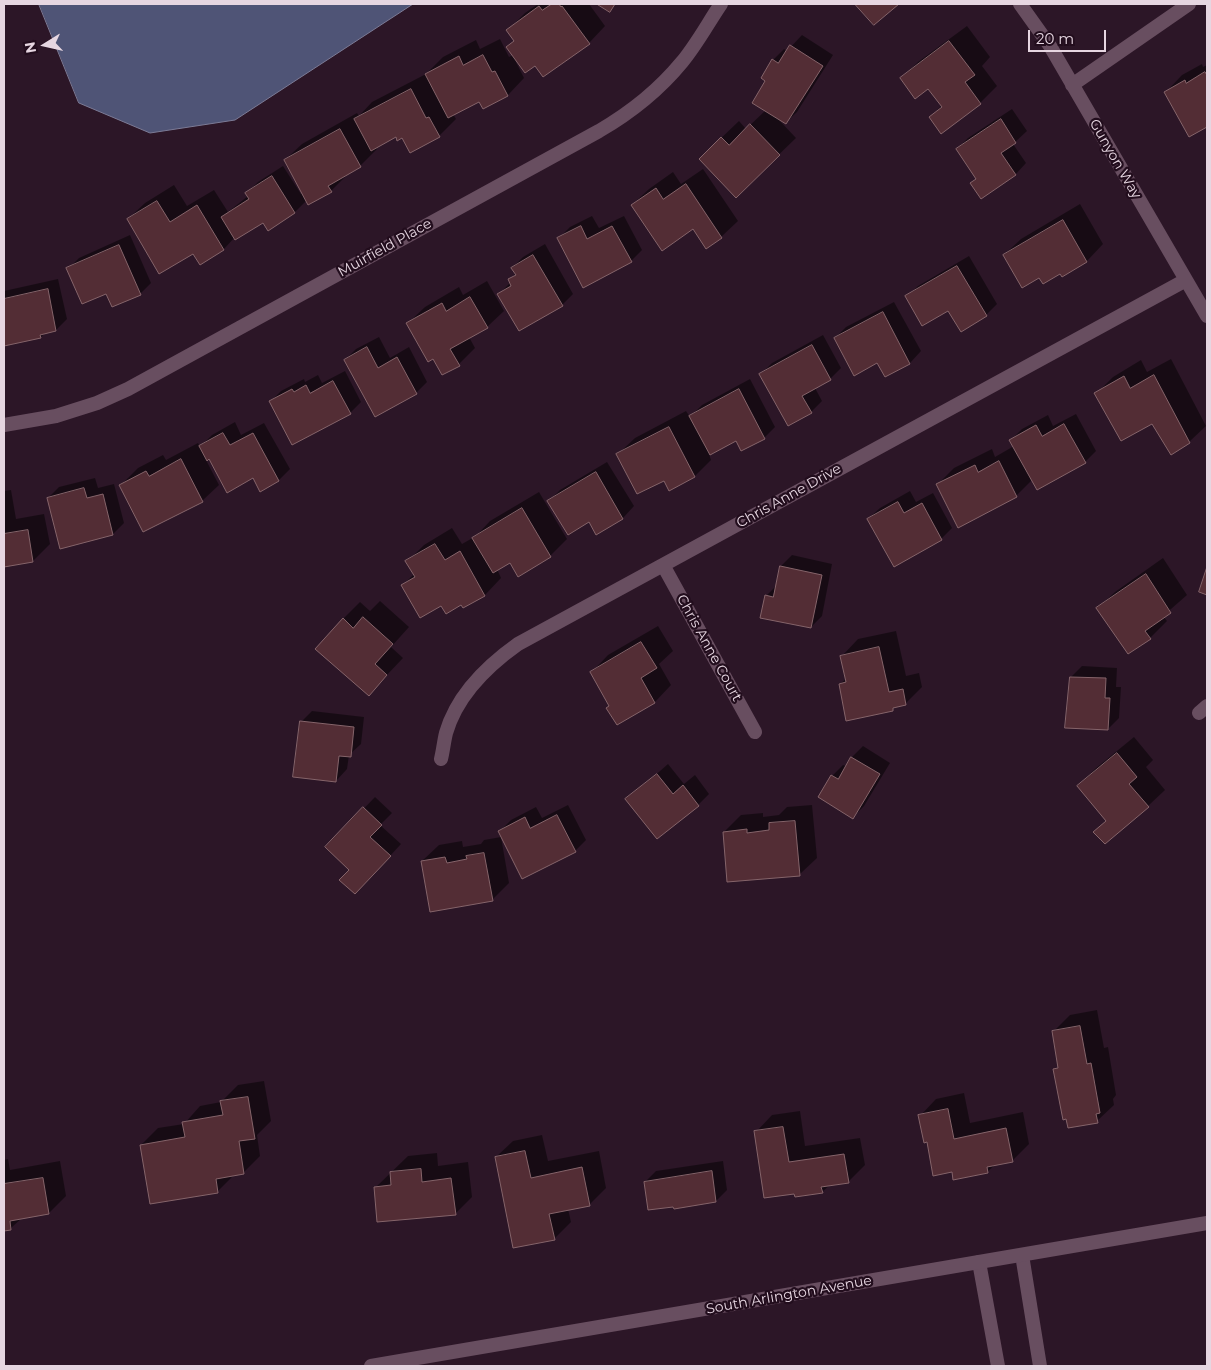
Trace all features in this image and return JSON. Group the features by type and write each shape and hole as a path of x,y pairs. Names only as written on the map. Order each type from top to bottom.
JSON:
{"street":[{"name":"Muirfield Place","path":"4,425 56,416 98,403 128,389 599,131 620,118 666,79 683,61 721,4"},
{"name":"Gunyon Way","path":"1020,4 1041,32 1207,316"},
{"path":"1072,85 1190,4"},
{"name":"Chris Anne Drive","path":"441,759 446,732 458,706 478,677 499,657 518,644 1186,280"},
{"name":"Chris Anne Court","path":"663,564 755,732"},
{"name":"South Arlington Avenue","path":"372,1366 1207,1224"},
{"path":"1022,1255 1040,1366"},
{"path":"979,1262 998,1366"}],"water":[{"path":"39,4 413,4 235,120 150,133 79,103"}],"building":[{"path":"552,4 562,6 590,44 543,77 535,66 525,73 506,47 514,41 506,30 539,6 542,10"},
{"path":"597,4 615,4 610,12"},
{"path":"855,4 899,4 874,25"},
{"path":"949,41 975,75 965,82 981,104 941,134 929,117 942,107 928,89 915,99 900,78"},
{"path":"790,45 823,66 786,124 752,103 765,81 761,78 772,59 778,63"},
{"path":"483,55 492,72 495,71 508,96 483,109 479,102 448,118 425,74 459,56 463,65"},
{"path":"1205,72 1207,75 1207,127 1189,137 1164,92 1185,80 1186,83"},
{"path":"411,89 426,118 429,117 440,137 410,153 402,138 397,141 396,137 371,151 354,119"},
{"path":"1001,119 1016,143 1001,153 1016,175 981,199 970,183 976,179 956,149"},
{"path":"750,124 780,155 736,198 699,159 721,137 729,145"},
{"path":"340,129 361,167 328,186 332,192 308,205 284,160"},
{"path":"272,176 295,213 268,231 263,223 235,240 221,217 249,199 245,193"},
{"path":"686,184 722,238 706,249 693,229 662,251 631,205 656,188 663,199"},
{"path":"157,201 170,222 197,205 224,250 200,265 193,254 159,274 127,219"},
{"path":"1063,220 1087,262 1062,277 1060,274 1043,284 1039,278 1022,288 1003,255"},
{"path":"581,226 587,239 612,226 632,262 583,288 557,238"},
{"path":"119,245 141,295 112,307 106,294 82,304 66,268"},
{"path":"533,255 563,306 519,331 497,294 511,286 508,279 516,275 511,268"},
{"path":"957,266 987,316 961,332 948,311 922,326 905,296"},
{"path":"48,289 56,331 40,335 41,338 4,346 4,299"},
{"path":"470,297 488,328 450,349 460,366 442,375 433,359 428,362 406,323 442,303 446,311"},
{"path":"883,312 910,364 885,377 877,363 854,376 834,338"},
{"path":"812,345 831,380 802,396 812,413 788,426 759,374"},
{"path":"367,347 378,368 397,357 417,394 375,417 344,360"},
{"path":"1154,375 1190,443 1171,455 1152,424 1121,441 1094,393 1124,376 1130,388"},
{"path":"333,381 351,414 292,445 269,401 292,389 294,392 306,385 310,393"},
{"path":"739,389 765,439 741,451 736,441 710,455 689,416"},
{"path":"1064,424 1086,463 1037,490 1009,440 1036,425 1042,436"},
{"path":"669,427 695,477 669,491 664,481 637,494 616,454"},
{"path":"223,433 230,445 253,433 279,481 260,492 253,478 227,493 209,459 207,461 199,446"},
{"path":"181,459 203,502 143,532 119,485 146,471 149,476"},
{"path":"999,461 1017,497 958,528 936,484 975,465 978,472"},
{"path":"596,472 623,519 596,535 589,522 568,535 547,501"},
{"path":"84,488 87,498 103,494 113,535 60,549 47,498"},
{"path":"898,502 904,513 922,503 942,540 894,567 867,519"},
{"path":"522,508 551,557 518,577 510,563 493,573 472,538"},
{"path":"28,530 33,562 4,567 4,534"},
{"path":"435,544 445,560 460,551 485,596 463,608 461,605 446,614 441,606 420,618 401,585 415,577 405,561"},
{"path":"780,566 822,575 811,628 760,618 765,595 773,597"},
{"path":"1207,567 1207,595 1199,592"},
{"path":"1146,574 1171,613 1145,631 1151,639 1128,654 1096,608"},
{"path":"363,617 393,644 375,664 387,675 369,696 315,649 343,618 353,628"},
{"path":"641,642 657,668 641,678 655,703 617,725 606,708 609,706 590,672"},
{"path":"879,647 889,692 903,689 906,705 893,708 893,711 846,721 839,684 846,682 840,656"},
{"path":"1070,677 1106,678 1105,698 1110,698 1108,730 1065,728"},
{"path":"300,721 354,727 351,757 339,756 336,782 293,777"},
{"path":"1117,753 1137,777 1129,784 1149,807 1105,844 1093,832 1106,821 1077,786"},
{"path":"851,757 880,774 853,819 818,797 831,775 838,779"},
{"path":"657,774 673,794 683,785 699,806 657,839 625,799"},
{"path":"363,807 382,825 370,837 391,856 355,894 339,880 349,870 325,847"},
{"path":"557,815 576,852 522,879 498,831 525,817 530,828"},
{"path":"795,821 800,876 727,882 723,832 747,829 747,833 769,830 769,823"},
{"path":"484,853 493,901 430,912 421,861 445,857 447,863 467,859 466,856"},
{"path":"1080,1026 1087,1064 1091,1063 1100,1113 1096,1114 1098,1123 1068,1128 1066,1119 1063,1120 1053,1069 1058,1068 1052,1031"},
{"path":"248,1097 255,1139 239,1141 244,1174 216,1179 218,1193 150,1204 140,1145 185,1137 182,1122 223,1115 220,1101"},
{"path":"948,1109 954,1139 1006,1128 1013,1162 987,1167 988,1173 953,1180 952,1172 933,1176 927,1142 924,1143 918,1115"},
{"path":"783,1127 789,1162 844,1154 849,1183 821,1187 823,1193 795,1197 794,1194 764,1198 754,1131"},
{"path":"525,1151 531,1178 582,1167 590,1206 549,1214 555,1240 513,1248 495,1157"},
{"path":"421,1169 422,1182 451,1178 456,1215 377,1222 374,1187 391,1185 390,1172"},
{"path":"712,1171 716,1202 674,1209 673,1207 648,1210 644,1182"},
{"path":"43,1178 49,1214 10,1221 11,1230 4,1231 4,1184"}]}
